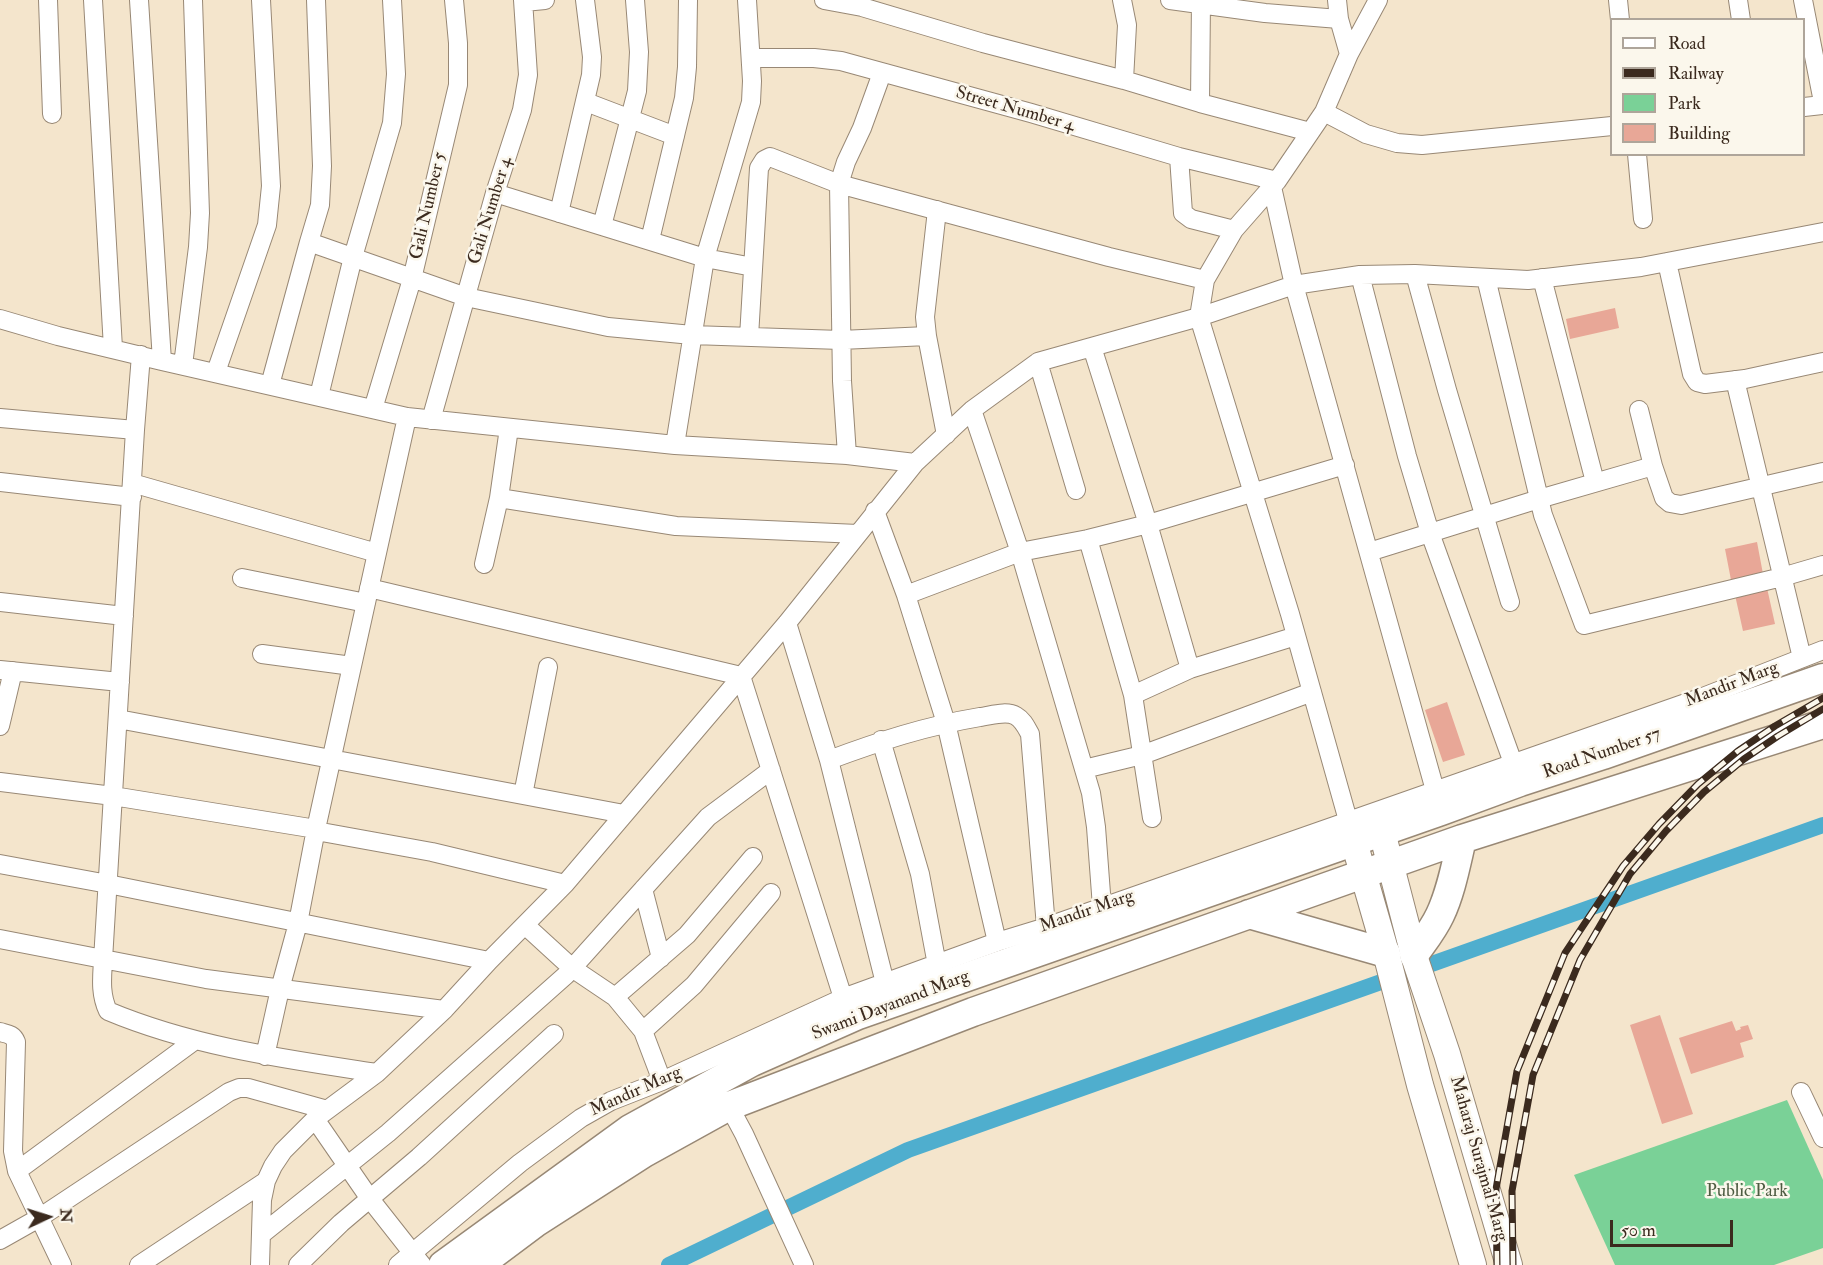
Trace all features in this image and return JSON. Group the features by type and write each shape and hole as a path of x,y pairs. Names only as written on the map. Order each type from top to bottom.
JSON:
{"main road":[{"name":"Road Number 57","path":"1382,832 1438,801 1516,772 1603,755 1823,678"},
{"path":"1391,864 1462,839 1823,724"},
{"name":"Swami Dayanand Marg","path":"443,1265 630,1129 752,1062 858,1015 1351,831 1382,832"},
{"name":"Maharaj Surajmal Marg","path":"1351,831 1420,1085 1473,1265"},
{"name":"Maharaj Surajmal Marg","path":"1382,832 1414,957 1447,1054 1509,1265"},
{"path":"1414,957 1441,913 1462,839"},
{"name":"Swami Dayanand Marg","path":"479,1265 535,1223 634,1159 729,1106 973,1012 1391,864"},
{"path":"1249,914 1386,953"}],"street":[{"path":"48,0 52,114"},
{"path":"93,0 113,348"},
{"path":"139,0 162,361"},
{"path":"183,365 200,213 193,0"},
{"path":"216,372 265,231 270,209 271,186 261,0"},
{"path":"270,385 321,205 322,166 316,0"},
{"path":"319,396 353,257 392,123 396,74 392,0"},
{"name":"Gali Number 5","path":"373,409 412,279 458,85 458,43 454,0"},
{"path":"524,1 545,0"},
{"path":"559,213 585,102 592,57 585,0"},
{"path":"602,226 637,91 639,52 635,0"},
{"path":"650,240 685,84 688,0"},
{"path":"675,445 705,258 751,102 752,81 747,0"},
{"path":"824,0 862,7 984,43 1310,132"},
{"path":"1122,0 1127,25 1124,80"},
{"path":"1170,0 1201,2 1265,13 1339,19"},
{"path":"1337,0 1339,19 1349,54"},
{"path":"1351,831 1296,636 1200,316 1204,280 1234,230 1274,184 1324,112 1349,54 1378,0"},
{"path":"1617,0 1620,18"},
{"path":"1738,0 1741,18"},
{"name":"Gali Number 4","path":"431,420 495,193 522,110 528,75 524,1"},
{"path":"1200,103 1201,2"},
{"path":"1805,107 1823,103 1808,2"},
{"name":"Street Number 4","path":"751,58 814,57 841,61 1031,113 1274,184"},
{"path":"846,455 841,340 839,184 882,73"},
{"path":"585,102 675,136"},
{"path":"1324,112 1366,134 1397,143 1422,145 1610,126"},
{"path":"1637,156 1643,219"},
{"path":"1179,157 1183,213 1191,219 1234,230"},
{"path":"749,337 759,168 767,158 774,158 839,184 1109,257 1204,280"},
{"path":"1274,184 1294,285 1438,801"},
{"path":"495,193 705,258 753,267"},
{"path":"937,210 926,299 927,336 946,435"},
{"path":"260,1265 262,1200 266,1181 283,1151 321,1114 376,1073 444,1010 565,884 787,623 915,463 972,410 1038,362 1200,316 1294,285 1360,275 1415,274 1528,280 1641,267 1823,232"},
{"path":"309,242 466,297 608,327 692,335 841,340 927,336"},
{"path":"1667,262 1692,374 1697,382 1705,384 1735,380 1823,362"},
{"path":"1415,274 1510,602"},
{"path":"1360,275 1407,456 1430,533 1516,772"},
{"path":"1486,278 1543,515 1584,625 1782,578 1823,565"},
{"path":"1542,278 1596,482"},
{"path":"0,319 58,336 407,417 675,445 846,455 915,463"},
{"path":"1092,347 1148,524 1190,669"},
{"path":"141,355 102,994 108,1011 194,1041 265,1056 376,1073"},
{"path":"1038,362 1076,490"},
{"path":"1735,380 1802,658"},
{"path":"972,410 1020,552 1091,793 1102,907"},
{"path":"1639,410 1653,466 1664,498 1670,503 1681,505 1823,472"},
{"path":"265,1056 298,923 316,829 407,417"},
{"path":"0,418 135,430"},
{"path":"484,564 499,498 509,428"},
{"path":"906,595 1020,552 1088,539 1148,524 1345,465"},
{"path":"1369,552 1653,466"},
{"path":"0,482 132,490 377,554"},
{"path":"499,498 676,526 858,534"},
{"path":"875,511 906,595 946,723 997,942"},
{"path":"1088,539 1133,695 1152,818"},
{"path":"242,578 368,596 741,676"},
{"path":"0,602 124,616"},
{"path":"787,623 830,760 885,983"},
{"path":"1133,695 1190,669 1296,636"},
{"name":"Mandir Marg","path":"1516,772 1823,650"},
{"path":"261,654 352,666"},
{"path":"523,795 548,667"},
{"path":"0,726 6,670 120,682"},
{"path":"741,676 843,998"},
{"path":"1084,769 1142,755 1312,692"},
{"path":"830,760 881,740 946,723 1003,714 1014,715 1023,722 1030,734 1046,927"},
{"path":"118,719 624,814"},
{"path":"881,740 920,874 937,965"},
{"path":"261,1234 388,1133 572,968 708,817 771,770"},
{"path":"0,782 113,796 316,829 316,831 432,852 565,884"},
{"name":"Mandir Marg","path":"410,1261 520,1162 581,1118 611,1101 662,1081 843,998 997,942 1102,907 1351,831 1438,801"},
{"path":"615,997 687,936 753,857"},
{"path":"0,864 489,961"},
{"path":"643,889 661,958"},
{"path":"644,1031 694,985 771,893"},
{"path":"525,925 572,968 615,997 644,1031 662,1081"},
{"path":"0,939 206,979 444,1010"},
{"path":"0,1032 10,1035 16,1042 13,1151 17,1171 62,1265"},
{"path":"298,1265 341,1223 419,1157 554,1034"},
{"path":"17,1171 194,1041"},
{"path":"0,1240 39,1218 229,1092 239,1088 258,1090 321,1114 348,1166 410,1261"},
{"path":"1802,1092 1823,1138"},
{"path":"729,1106 804,1265"},
{"path":"139,1265 266,1181"}],"green space":[{"name":"Public Park","path":"1787,1100 1823,1180 1823,1248 1774,1265 1615,1265 1574,1175"}],"building":[{"path":"1615,308 1619,328 1570,339 1566,319"},
{"path":"1757,542 1763,574 1731,580 1725,549"},
{"path":"1767,588 1775,624 1743,631 1735,595"},
{"path":"1447,702 1465,755 1443,762 1425,710"},
{"path":"1660,1015 1693,1114 1662,1124 1630,1025"},
{"path":"1732,1021 1736,1031 1748,1025 1753,1039 1740,1043 1744,1057 1691,1074 1679,1038"}],"waterway":[{"path":"669,1265 908,1150 1823,825"}],"railway":[{"path":"1497,1265 1496,1189 1517,1071 1565,953 1623,866 1698,784 1738,751 1823,698"},
{"path":"1513,1265 1512,1191 1533,1075 1580,960 1630,874 1666,831 1704,792 1744,759 1823,709"}]}
